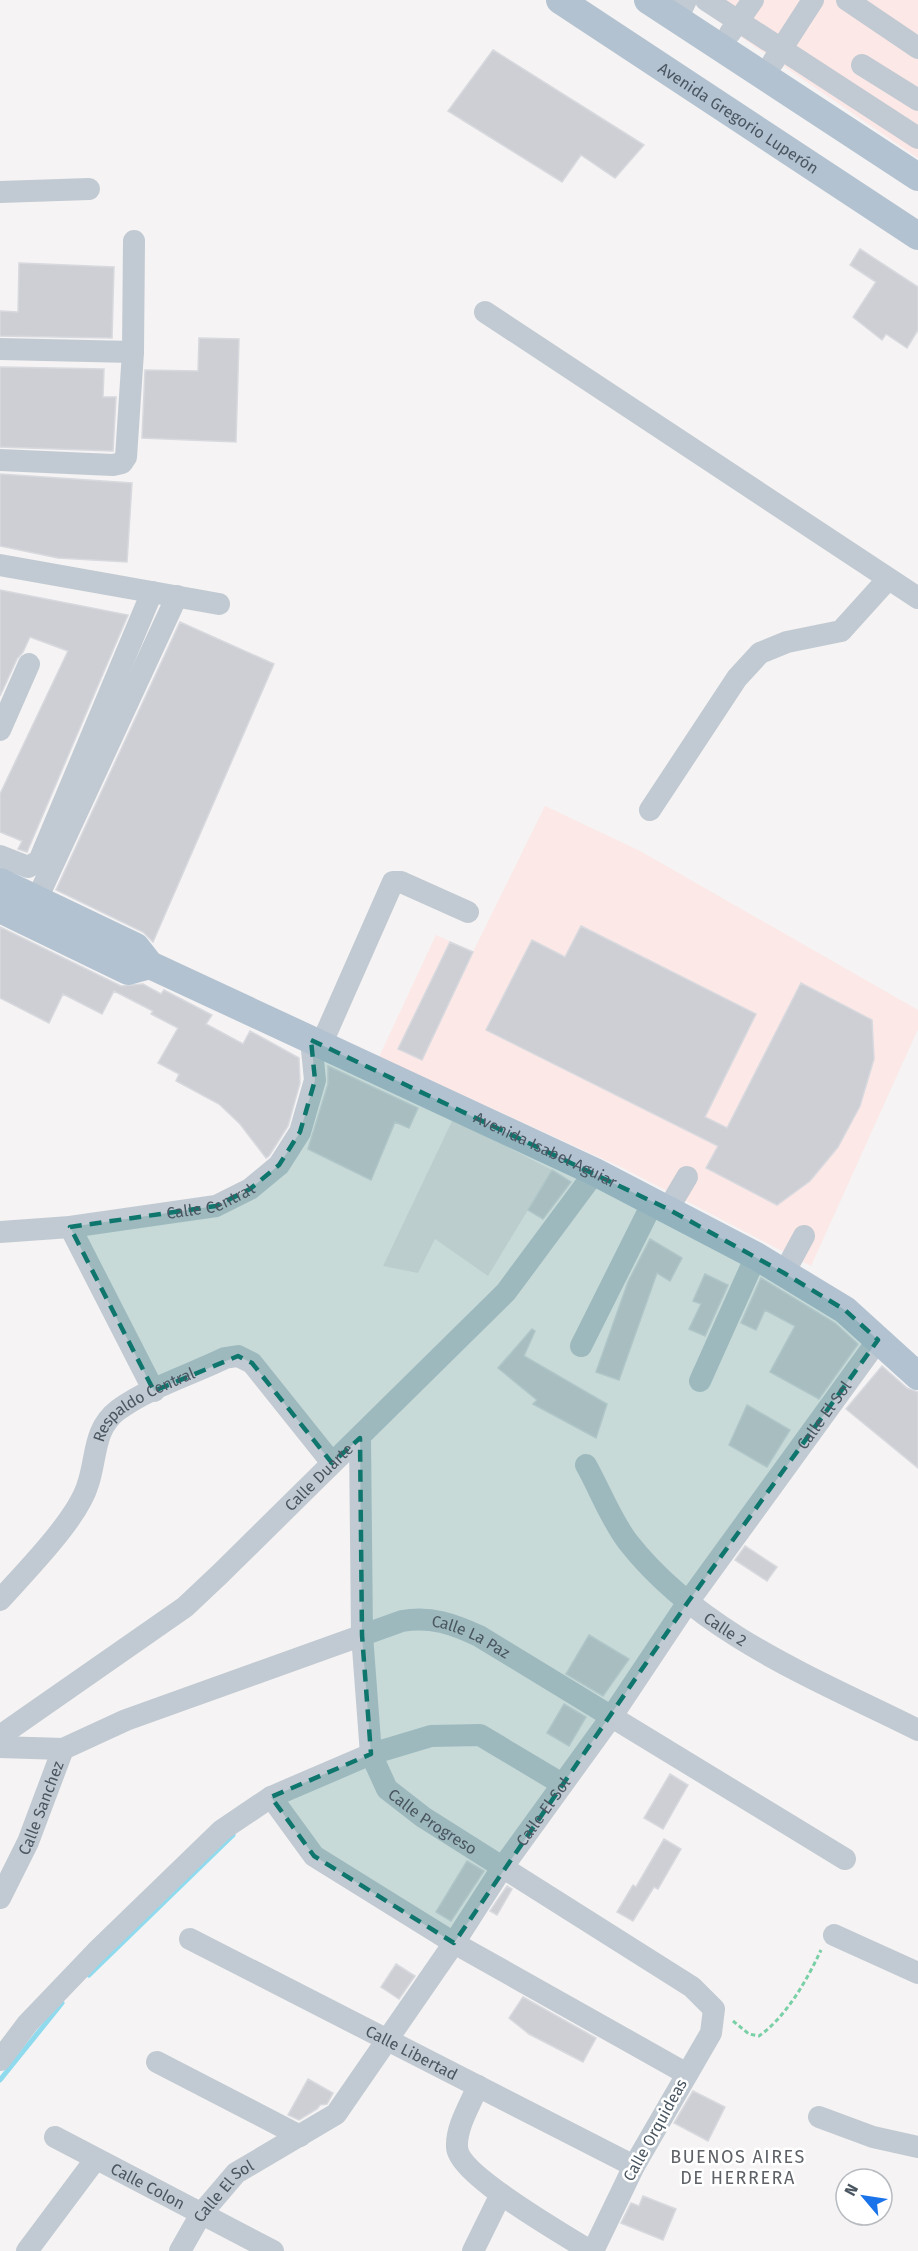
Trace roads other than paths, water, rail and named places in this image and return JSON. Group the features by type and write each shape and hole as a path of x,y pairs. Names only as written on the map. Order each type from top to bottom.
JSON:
{"main road":[{"name":"Avenida Gregorio Luperón","path":"560,0 918,236"},
{"path":"648,0 682,9 720,46 918,177"},
{"name":"Avenida Isabel Aguiar","path":"0,882 32,910 128,970 150,965 594,1172 756,1256 844,1311 918,1377"},
{"name":"Avenida Isabel Aguiar","path":"0,909 32,910"}],"street":[{"path":"706,0 781,51 918,138"},
{"path":"720,46 753,0"},
{"path":"763,75 813,0"},
{"path":"847,0 918,48"},
{"path":"862,65 918,100"},
{"path":"0,192 89,189"},
{"path":"0,460 113,465 122,463 126,457 133,352 134,241"},
{"path":"485,312 918,598"},
{"path":"0,350 133,352"},
{"path":"0,565 219,604"},
{"path":"650,810 737,678 760,653 787,642 841,631 888,579"},
{"path":"0,856 28,867 39,861 153,592"},
{"path":"32,910 177,597"},
{"path":"0,730 29,664"},
{"path":"316,1043 393,882 401,882 468,912"},
{"name":"Calle Central","path":"0,1232 70,1227 216,1206 250,1190 279,1166 300,1132 315,1080 316,1043"},
{"name":"Calle Duarte","path":"0,1736 185,1607 360,1438 506,1292 594,1172"},
{"path":"581,1346 661,1206 687,1177"},
{"path":"70,1227 153,1391"},
{"path":"784,1273 804,1236"},
{"path":"700,1381 756,1256"},
{"name":"Calle El Sol","path":"180,2251 201,2214 236,2173 336,2114 454,1943 502,1868 612,1716 688,1602 878,1340"},
{"name":"Respaldo Central","path":"0,1600 58,1532 80,1502 88,1485 98,1435 118,1410 225,1358 238,1356 260,1372 332,1463"},
{"name":"Calle Progreso","path":"360,1438 362,1635 371,1754 387,1789 423,1817 692,1987 705,1997 714,2009"},
{"name":"Calle 2","path":"586,1465 627,1540 688,1602 761,1651 821,1684 918,1730"},
{"name":"Calle La Paz","path":"63,1749 126,1720 362,1635 419,1618 457,1626 479,1636 845,1858"},
{"path":"0,2060 28,2023 121,1927 222,1830 271,1797 371,1754 431,1736 480,1735 562,1784"},
{"path":"0,1748 63,1749"},
{"name":"Calle Sanchez","path":"0,1898 28,1842 63,1749"},
{"path":"271,1797 314,1856 454,1943 687,2074"},
{"path":"834,1935 918,1973"},
{"name":"Calle Libertad","path":"190,1939 634,2166"},
{"name":"Calle Orquideas","path":"592,2251 634,2166 711,2033 714,2009"},
{"path":"157,2062 300,2136"},
{"path":"478,2086 459,2130 457,2149 463,2163 473,2174 501,2194 592,2251"},
{"path":"819,2117 873,2137 918,2147"},
{"name":"Calle Colon","path":"55,2137 95,2160 273,2251"},
{"path":"27,2251 95,2160"},
{"path":"473,2251 501,2194"}],"waterway":[{"path":"89,1975 233,1835"},
{"path":"0,2080 62,2003"}],"district":[{"name":"BUENOS AIRES DE HERRERA","path":"738,2167"}]}
